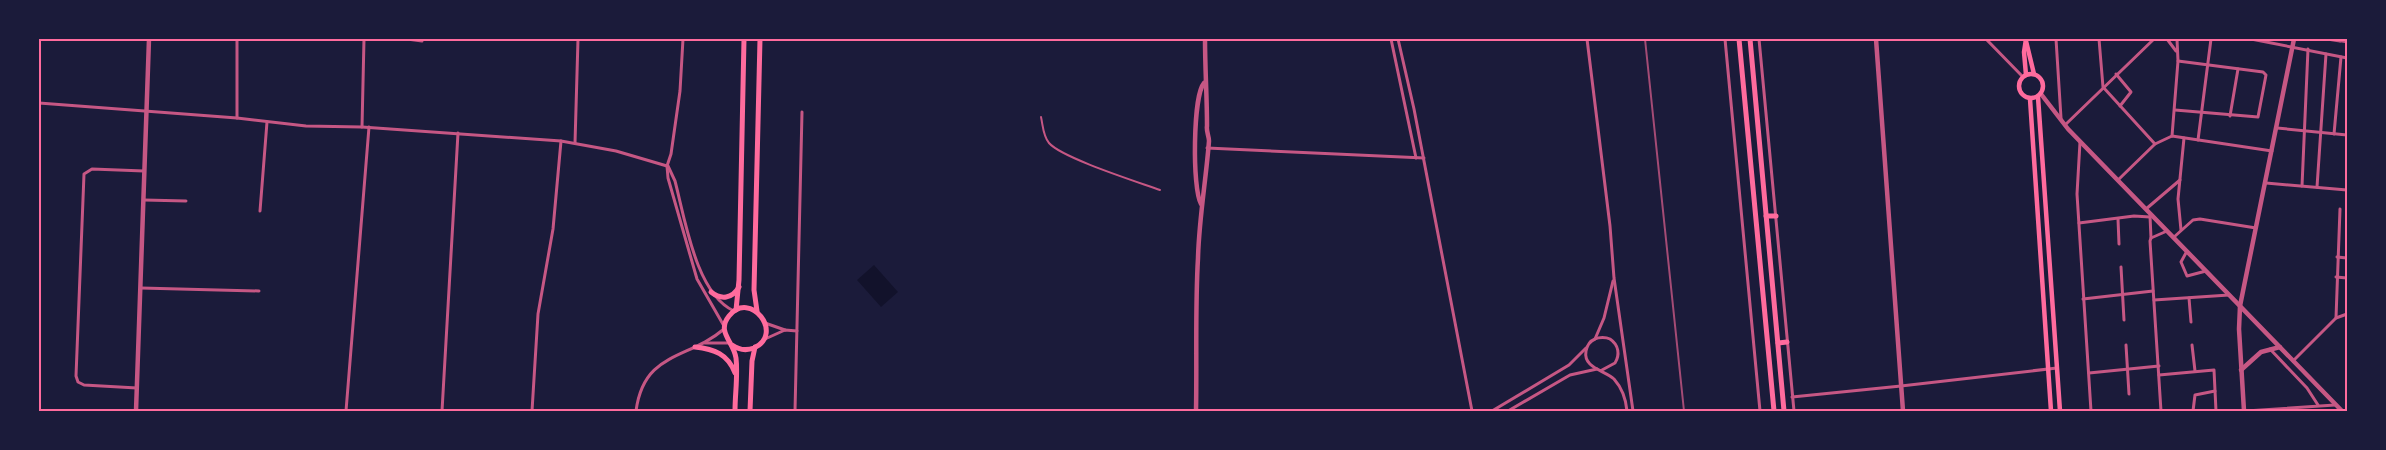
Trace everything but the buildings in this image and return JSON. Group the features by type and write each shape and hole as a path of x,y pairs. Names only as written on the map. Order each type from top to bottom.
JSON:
{"main road":[{"path":"735,310 739,287 744,39"},
{"path":"731,344 745,350 755,347 763,340 765,335 765,323 757,311 754,296 760,39"},
{"path":"1740,39 1774,411"},
{"path":"1750,39 1784,411"},
{"path":"2026,39 2024,52 2025,76 2019,85 2019,90 2025,97 2030,98 2039,95"},
{"path":"2026,39 2034,74 2043,82 2039,95 2060,411"},
{"path":"2025,76 2034,74"},
{"path":"2030,98 2051,411"},
{"path":"1766,216 1776,216"},
{"path":"711,292 718,297 725,298 735,293 739,287"},
{"path":"735,411 736,360 724,328 727,318 735,310 747,307 757,311"},
{"path":"1778,343 1787,342"},
{"path":"695,347 708,348 721,353 729,362 736,377"},
{"path":"750,411 752,361 755,347"}],"street":[{"path":"136,411 149,39"},
{"path":"237,39 237,118"},
{"path":"362,127 364,39"},
{"path":"408,39 422,41"},
{"path":"575,143 578,39"},
{"path":"636,411 640,391 656,369 668,359 705,343 724,328 693,268 669,185 668,166 672,154 680,91 683,39"},
{"path":"1196,411 1198,259 1201,204 1205,191 1206,149 1209,137 1206,130 1208,93 1204,83 1205,39"},
{"path":"1391,39 1416,158"},
{"path":"1398,39 1424,158 1472,411"},
{"path":"1587,39 1610,226 1614,278 1626,348 1633,411"},
{"path":"1725,39 1760,411"},
{"path":"1759,39 1794,411"},
{"path":"1876,39 1903,411"},
{"path":"1986,39 2025,76"},
{"path":"2056,39 2063,123"},
{"path":"2099,39 2103,87 2155,144"},
{"path":"2063,123 2154,39"},
{"path":"2167,39 2177,51"},
{"path":"2172,136 2178,61 2177,39"},
{"path":"2198,140 2211,39"},
{"path":"2251,39 2347,58"},
{"path":"2294,39 2240,306 2245,411 2318,405 2338,409"},
{"path":"2327,39 2347,42"},
{"path":"2302,186 2308,50"},
{"path":"2317,187 2326,54"},
{"path":"2334,134 2341,56"},
{"path":"2175,110 2256,118 2260,115 2265,73 2178,61"},
{"path":"2230,116 2238,69"},
{"path":"2116,74 2131,92 2120,106"},
{"path":"1201,204 1197,196 1194,137 1197,130 1199,94 1204,83"},
{"path":"2039,95 2151,216 2174,237 2338,409"},
{"path":"39,103 237,118 306,126 362,127 560,141 639,156 668,166 675,181 696,256 711,292 721,304 735,310"},
{"path":"795,411 802,112"},
{"path":"260,211 267,122"},
{"path":"1197,130 1200,127 1206,130"},
{"path":"346,411 369,128"},
{"path":"2277,128 2347,135"},
{"path":"442,411 458,133"},
{"path":"2118,180 2155,144 2172,136 2272,151"},
{"path":"2181,230 2178,216 2184,138"},
{"path":"532,411 538,314 554,228 560,141"},
{"path":"2080,141 2077,164 2079,223 2091,411"},
{"path":"1196,149 1200,152 1206,149 1424,158"},
{"path":"137,388 84,385 78,382 76,376 84,174 92,169 144,171"},
{"path":"2146,209 2180,179"},
{"path":"2266,183 2347,190"},
{"path":"144,200 186,201"},
{"path":"2336,318 2336,277 2340,209"},
{"path":"2079,223 2151,216"},
{"path":"2151,216 2153,291 2161,411"},
{"path":"2118,218 2119,244"},
{"path":"2174,237 2193,220 2200,219 2256,228"},
{"path":"2151,238 2168,231"},
{"path":"2187,251 2181,262 2187,276 2206,271"},
{"path":"2337,257 2347,258"},
{"path":"2120,267 2124,320"},
{"path":"2336,277 2347,278"},
{"path":"1492,411 1569,365 1587,348 1595,339 1604,318 1614,278"},
{"path":"141,288 259,291"},
{"path":"2083,299 2153,291"},
{"path":"2154,300 2229,295"},
{"path":"2189,298 2190,322"},
{"path":"2293,361 2336,318 2347,314"},
{"path":"765,323 785,330 797,331"},
{"path":"763,340 785,330"},
{"path":"1595,339 1606,338 1611,340 1618,348 1626,348"},
{"path":"705,343 731,344"},
{"path":"2126,345 2130,394"},
{"path":"2192,345 2195,371"},
{"path":"2242,370 2252,359 2270,349 2280,347"},
{"path":"1587,348 1586,358 1589,363 1619,386 1627,411"},
{"path":"1508,411 1570,375 1599,370 1615,363 1618,348"},
{"path":"2270,349 2307,388 2318,405"},
{"path":"2089,373 2159,366"},
{"path":"1792,397 2057,368"},
{"path":"2159,375 2214,370 2216,411"},
{"path":"2193,411 2194,395 2214,391"}],"lane":[{"path":"1042,117 1046,137 1054,147 1071,156 1160,190"}],"shaded area":[{"path":"874,265 898,292 881,307 857,280"}],"railway":[{"path":"1645,39 1684,411"}]}
